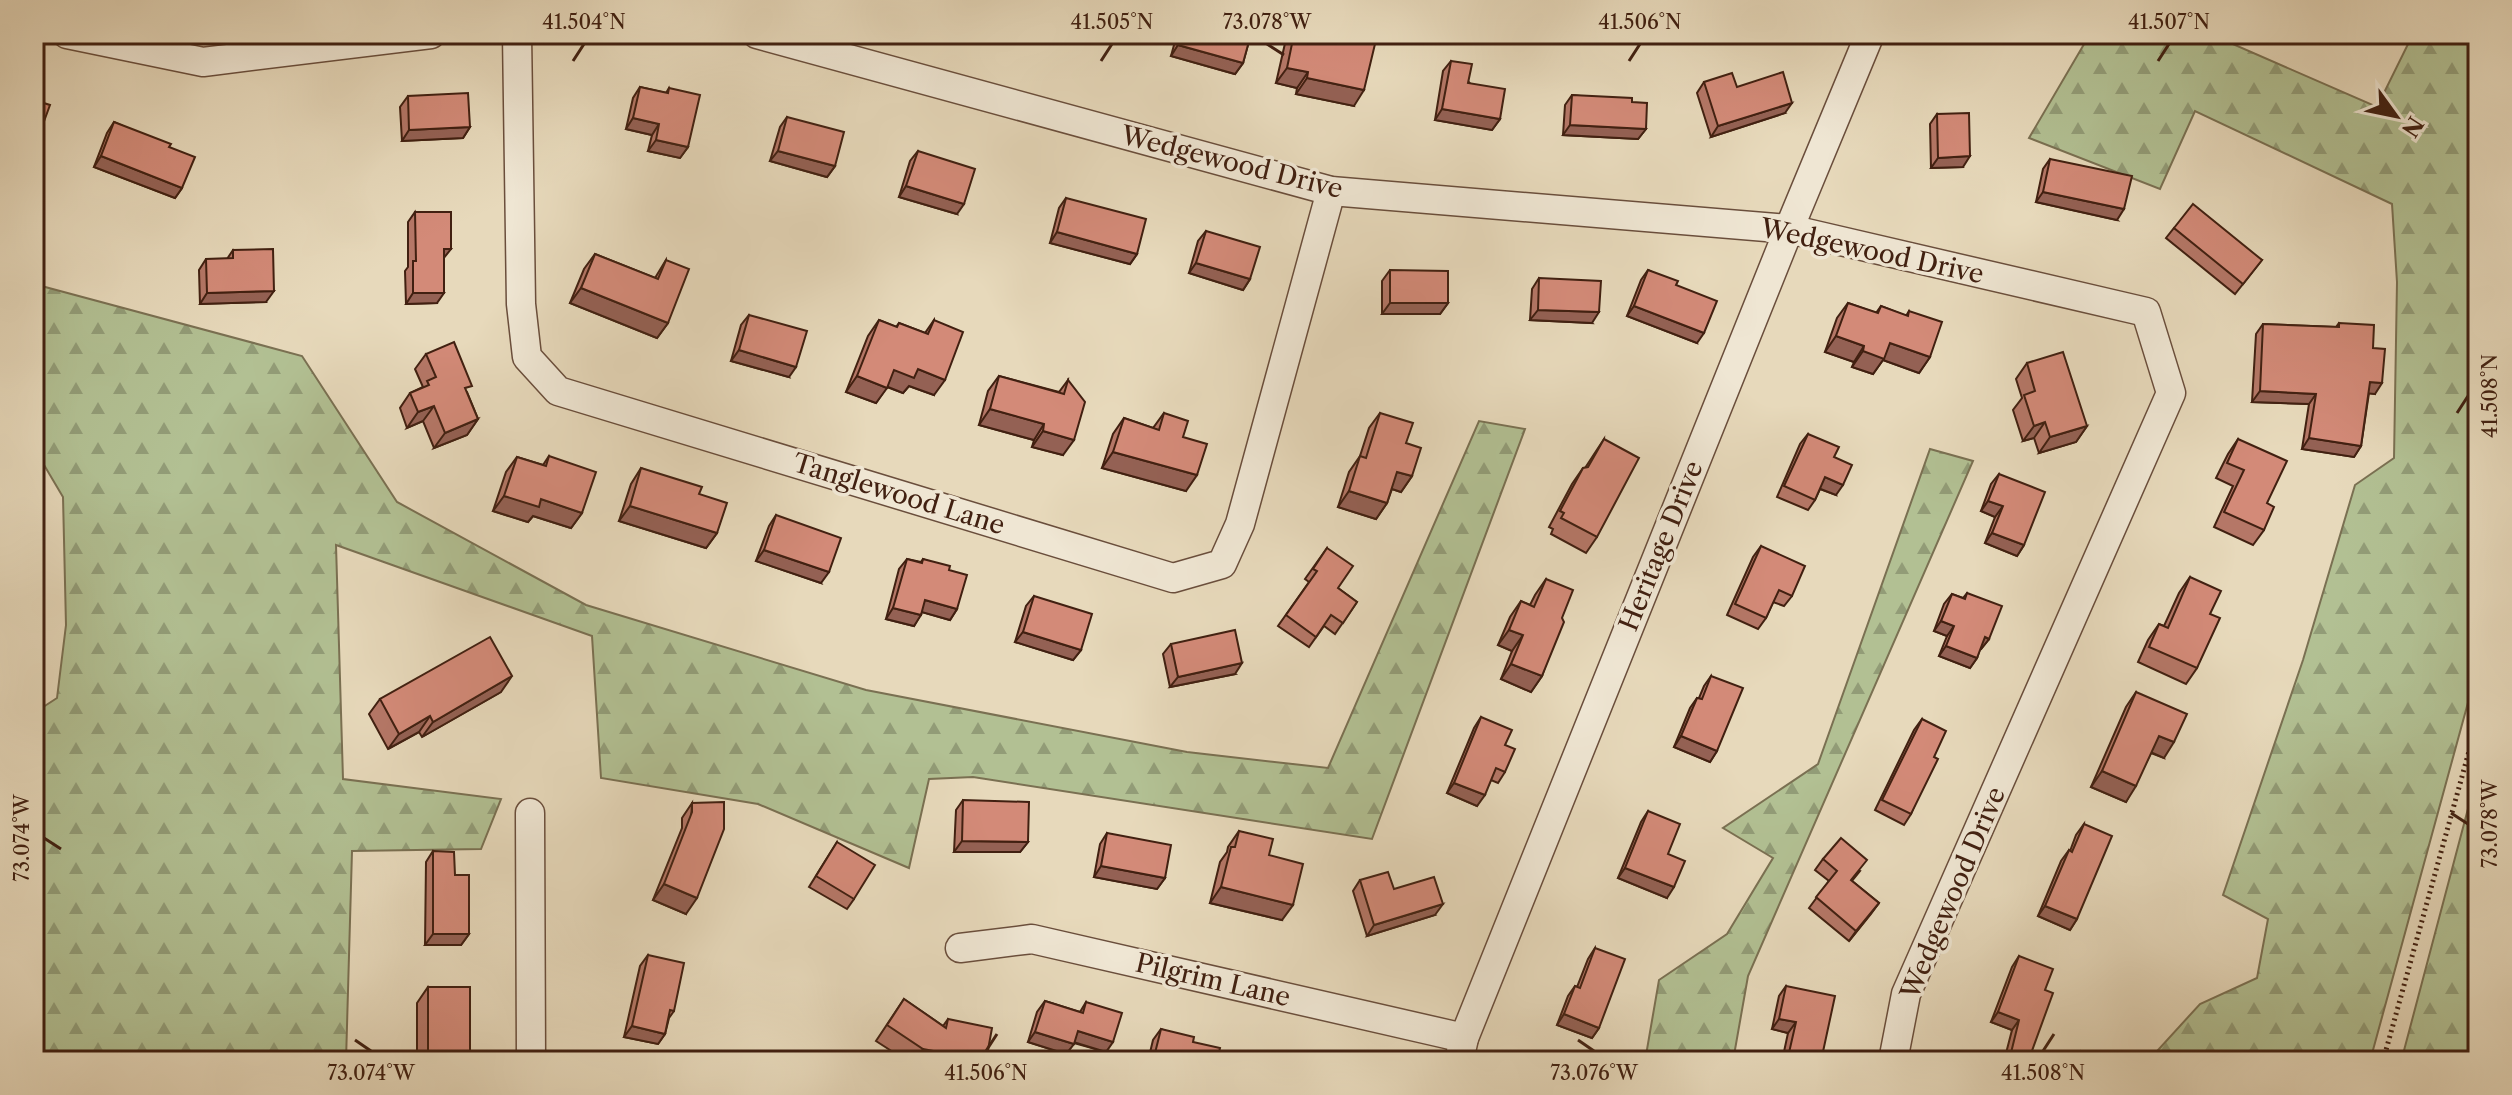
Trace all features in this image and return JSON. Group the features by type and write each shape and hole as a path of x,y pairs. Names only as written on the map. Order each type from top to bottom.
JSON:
{"street":[{"path":"67,34 203,62 431,34"},
{"name":"Tanglewood Lane","path":"517,34 521,304 525,344 527,357 558,391 1173,578 1222,564 1240,524 1331,191"},
{"name":"Wedgewood Drive","path":"757,34 1331,191 1789,229 2146,312 2171,393 1906,994 1893,1061"},
{"name":"Heritage Drive","path":"1462,1049 1789,229 1870,34"},
{"path":"530,813 531,1061"},
{"name":"Pilgrim Lane","path":"960,948 1032,939 1462,1049"}],"path":[{"path":"2383,1061 2478,719"}],"green space":[{"path":"1578,34 1652,34 1649,43"},
{"path":"2090,34 2210,34 2377,107 2413,34 2478,34 2478,666 2370,1061 2148,1061 2200,1004 2257,978 2268,919 2223,895 2303,660 2355,485 2394,458 2397,282 2392,204 2195,111 2160,189 2029,138"},
{"path":"34,284 302,356 397,502 586,605 866,690 1187,752 1328,768 1479,421 1525,429 1372,839 973,777 929,779 909,868 758,804 601,778 592,636 336,545 343,779 501,799 481,849 352,851 346,1061 34,1061 34,713 57,698 66,625 63,497 34,448"},
{"path":"1930,449 1973,461 1748,976 1733,1061 1645,1061 1659,980 1727,934 1773,858 1723,828 1818,764"},
{"path":"2478,771 2478,1061 2401,1061 2402,1058"},
{"path":"2081,1051 2128,1061 2076,1061"}],"building":[{"path":"1182,34 1251,34 1243,63 1178,45"},
{"path":"1294,34 1332,34 1375,44 1364,90 1307,78 1308,72 1287,68"},
{"path":"1451,61 1472,64 1468,83 1505,89 1500,119 1442,109"},
{"path":"1783,72 1792,103 1718,126 1704,82 1732,73 1737,87"},
{"path":"640,87 668,93 669,88 700,95 688,147 656,140 659,124 633,118"},
{"path":"468,93 470,127 409,130 408,96"},
{"path":"1572,95 1632,98 1632,102 1647,103 1646,129 1570,125"},
{"path":"34,100 50,105 36,143 34,142"},
{"path":"1969,113 1970,156 1938,158 1937,114"},
{"path":"787,117 844,132 835,166 778,151"},
{"path":"114,122 171,144 169,147 195,157 182,188 101,156"},
{"path":"918,151 975,169 964,204 906,186"},
{"path":"2050,159 2132,176 2124,209 2043,192"},
{"path":"1066,198 1146,219 1137,254 1057,232"},
{"path":"2193,204 2262,260 2243,284 2174,228"},
{"path":"415,212 451,212 451,249 444,249 444,293 413,293"},
{"path":"1206,231 1260,247 1250,279 1196,263"},
{"path":"273,249 274,291 207,293 206,259 233,258 233,250"},
{"path":"595,254 658,279 666,260 689,269 668,323 581,288"},
{"path":"1390,270 1448,271 1448,303 1390,303"},
{"path":"1648,270 1717,301 1704,333 1634,306"},
{"path":"1539,278 1601,281 1599,312 1538,310"},
{"path":"1848,303 1878,313 1881,306 1908,316 1909,311 1942,322 1930,357 1890,343 1884,359 1863,351 1864,346 1836,336"},
{"path":"749,315 807,331 796,367 739,350"},
{"path":"879,320 897,327 899,323 928,334 934,320 963,332 945,380 918,369 914,378 894,370 887,388 857,376"},
{"path":"2339,323 2374,325 2373,348 2385,349 2382,383 2370,382 2361,446 2309,438 2316,394 2260,391 2263,324 2339,327"},
{"path":"454,342 472,386 465,388 478,419 445,433 434,406 418,412 410,393 429,385 427,381 436,377 426,354"},
{"path":"2063,352 2087,426 2050,437 2045,422 2034,426 2024,395 2035,391 2027,363"},
{"path":"999,376 1064,394 1068,380 1085,402 1074,440 1043,431 1044,424 990,409"},
{"path":"1164,413 1188,421 1183,437 1207,444 1197,475 1113,452 1124,418 1159,430"},
{"path":"1380,413 1413,423 1406,443 1421,448 1412,476 1397,472 1387,503 1349,491 1360,456 1366,458"},
{"path":"1808,434 1839,447 1834,457 1852,465 1843,485 1825,477 1815,500 1784,486"},
{"path":"1604,439 1639,458 1597,537 1561,518 1564,513 1560,511 1583,468 1588,467"},
{"path":"2238,439 2287,461 2267,503 2274,507 2264,530 2224,512 2244,470 2227,463"},
{"path":"549,456 596,472 582,513 541,499 539,507 504,496 517,457 546,466"},
{"path":"641,468 702,487 699,494 727,503 717,533 630,506"},
{"path":"1999,474 2045,492 2024,545 1992,533 2003,506 1988,501"},
{"path":"776,515 841,538 829,572 764,550"},
{"path":"1761,546 1805,566 1792,596 1779,590 1766,618 1735,604"},
{"path":"1327,548 1353,566 1338,588 1357,602 1343,623 1331,615 1316,637 1286,615 1317,571 1313,569"},
{"path":"907,559 922,563 923,559 950,566 949,570 967,575 957,609 925,600 921,615 893,608"},
{"path":"2190,577 2221,591 2210,614 2220,618 2197,668 2149,647 2159,624 2168,628"},
{"path":"1546,579 1573,590 1542,676 1511,664 1523,635 1509,630 1521,601 1534,607"},
{"path":"1967,593 2002,606 1989,639 1985,637 1977,658 1946,646 1954,626 1941,621 1952,594 1965,599"},
{"path":"1034,596 1092,614 1081,650 1023,632"},
{"path":"1235,630 1242,663 1178,677 1171,644"},
{"path":"490,637 512,676 433,722 430,716 399,734 380,699"},
{"path":"1711,676 1743,688 1717,751 1681,736 1697,698 1702,699"},
{"path":"2136,692 2187,714 2174,742 2159,736 2136,786 2102,771"},
{"path":"1481,717 1512,730 1505,745 1515,749 1505,772 1496,768 1485,795 1454,783"},
{"path":"1922,719 1946,731 1934,757 1938,759 1911,814 1882,800"},
{"path":"963,800 1029,802 1028,842 962,841"},
{"path":"724,802 724,829 697,898 664,884 692,812 692,803"},
{"path":"1648,811 1680,824 1668,854 1685,861 1674,887 1625,868"},
{"path":"2084,824 2112,836 2077,919 2045,906"},
{"path":"1239,831 1273,839 1269,855 1303,864 1293,905 1221,887 1231,847 1235,847"},
{"path":"1107,833 1171,845 1165,878 1101,866"},
{"path":"1841,838 1867,860 1851,880 1879,903 1856,931 1816,897 1837,871 1823,859"},
{"path":"837,842 875,865 854,899 816,876"},
{"path":"433,851 454,852 455,875 469,875 469,934 433,934"},
{"path":"1388,872 1394,889 1434,877 1443,904 1374,925 1360,880"},
{"path":"1595,948 1625,959 1599,1028 1564,1014 1575,986 1580,988"},
{"path":"648,955 684,963 674,1011 670,1010 665,1034 632,1026"},
{"path":"2019,956 2053,969 2045,990 2053,993 2029,1059 2037,1061 2009,1061 2019,1020 1998,1012"},
{"path":"1786,986 1835,996 1821,1061 1788,1057 1796,1022 1779,1019"},
{"path":"428,987 470,987 470,1061 428,1061"},
{"path":"904,999 946,1028 948,1019 992,1028 986,1061 923,1049 887,1025"},
{"path":"1045,1001 1083,1013 1086,1002 1122,1013 1113,1042 1078,1031 1074,1044 1035,1032"},
{"path":"1161,1029 1194,1037 1193,1042 1220,1048 1217,1061 1153,1061"}]}
